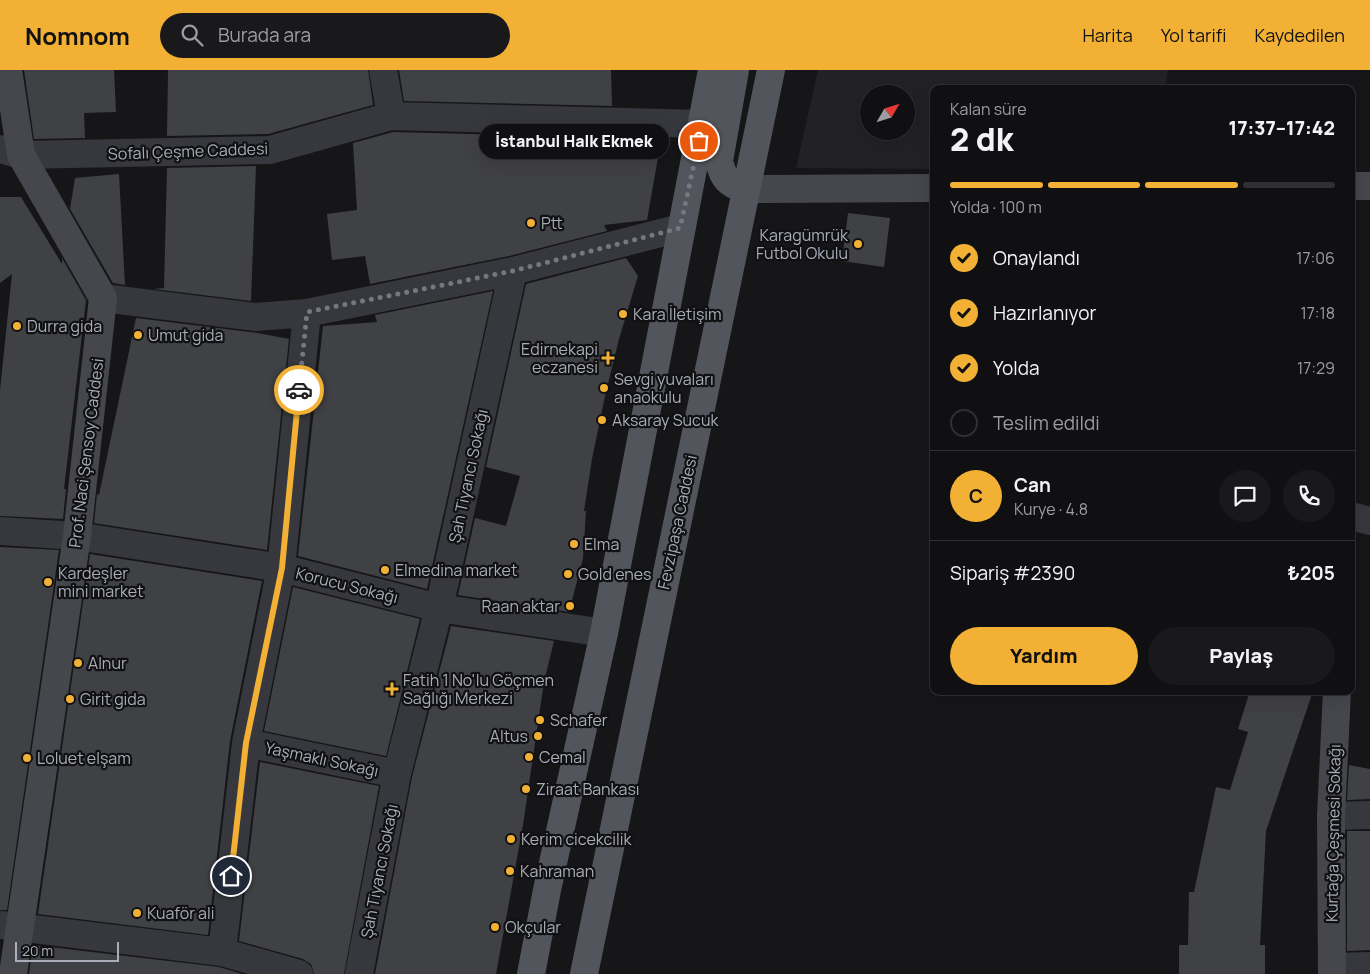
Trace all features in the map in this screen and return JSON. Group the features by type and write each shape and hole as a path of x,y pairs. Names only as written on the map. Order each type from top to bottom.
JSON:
{"main road":[{"path":"531,974 547,890 604,633 680,228 712,70"},
{"path":"735,70 719,162 722,175 732,185 745,189"},
{"name":"Fevzipaşa Caddesi","path":"584,974 771,70"}],"street":[{"path":"8,70 10,152 103,298 256,317 307,312 513,271 680,228"},
{"path":"383,70 391,116"},
{"name":"Sofalı Çeşme Caddesi","path":"10,152 270,150 391,116 702,124"},
{"path":"1355,186 1370,186"},
{"path":"745,189 930,188"},
{"name":"Şah Tiyancı Sokağı","path":"359,974 397,774 439,608 513,271"},
{"name":"Prof. Naci Şensoy Caddesi","path":"13,974 10,926 77,536 103,298"},
{"path":"222,952 246,743 282,568 307,312"},
{"path":"1355,517 1370,521"},
{"name":"Korucu Sokağı","path":"0,531 77,536 282,568 439,608 604,633"},
{"name":"Kurtağa Çeşmesi Sokağı","path":"1332,971 1331,816 1337,695"},
{"name":"Yaşmaklı Sokağı","path":"246,743 397,774"},
{"path":"1331,816 1370,816"},
{"path":"10,926 222,952 299,974"},
{"path":"1332,971 1370,966"}],"shaded area":[{"path":"818,70 1168,70 1166,85 930,85 930,169 796,168"}],"building":[{"path":"24,70 114,70 116,112 84,113 85,138 34,139"},
{"path":"168,70 368,70 373,105 268,134 167,136"},
{"path":"399,70 611,70 612,106 404,101"},
{"path":"393,132 627,138 660,146 647,220 604,225 607,231 509,256 370,284 365,256 332,260 327,214 357,210 353,143"},
{"path":"256,166 251,301 154,289 164,288 167,168"},
{"path":"119,174 125,285 113,283 70,209 75,178"},
{"path":"0,197 21,197 62,264 62,258 86,300 64,489 66,489 63,519 0,516 0,390 12,274 0,283"},
{"path":"848,213 890,218 884,267 842,261"},
{"path":"626,258 638,276 619,339 592,459 584,511 586,511 583,558 569,612 458,595 475,518 506,526 520,476 486,467 526,284"},
{"path":"493,291 427,589 298,556 323,326 377,322 375,315"},
{"path":"136,318 258,333 289,339 267,550 94,523 97,494 99,495"},
{"path":"0,547 59,550 7,910 0,910"},
{"path":"90,554 262,581 230,741 208,935 38,914"},
{"path":"293,587 420,619 386,756 264,731"},
{"path":"451,626 554,641 544,682 523,825 496,974 375,974 412,777"},
{"path":"1249,695 1312,695 1266,831 1260,945 1265,945 1265,974 1179,974 1179,945 1188,945 1189,892 1194,892 1216,787 1230,790 1248,732 1238,729"},
{"path":"260,762 379,786 344,974 314,974 311,964 303,959 239,941"},
{"path":"1349,765 1370,769 1370,799 1347,800"},
{"path":"1347,831 1370,831 1370,950 1347,951"},
{"path":"33,945 219,967 242,974 29,974"}],"way so far":[{"path":"299,390 307,312 513,271 680,228 699,141"}],"place":[{"name":"İstanbul Halk Ekmek","path":"699,141"},
{"name":"Ptt","path":"531,223"},
{"name":"Karagümrük Futbol Okulu","path":"858,244"},
{"name":"Kara İletişim","path":"623,314"},
{"name":"Durra gida","path":"17,326"},
{"name":"Umut gida","path":"138,335"},
{"name":"Edirnekapi eczanesi","path":"608,358"},
{"name":"Sevgi yuvaları anaokulu","path":"604,388"},
{"name":"Aksaray Sucuk","path":"602,420"},
{"name":"Elma","path":"574,544"},
{"name":"Elmedina market","path":"385,570"},
{"name":"Gold enes","path":"568,574"},
{"name":"Kardeşler mini market","path":"48,582"},
{"name":"Raan aktar","path":"570,606"},
{"name":"Alnur","path":"78,663"},
{"name":"Fatih 1 No'lu Göçmen Sağlığı Merkezi","path":"392,689"},
{"name":"Girit gida","path":"70,699"},
{"name":"Schafer","path":"540,720"},
{"name":"Altus","path":"538,736"},
{"name":"Cemal","path":"529,757"},
{"name":"Loluet elşam","path":"27,758"},
{"name":"Ziraat Bankası","path":"526,789"},
{"name":"Kerim cicekcilik","path":"511,839"},
{"name":"Kahraman","path":"510,871"},
{"name":"Kuaför ali","path":"137,913"},
{"name":"Okçular","path":"495,927"}],"route":[{"path":"231,876 246,743 282,568 299,390"}]}
